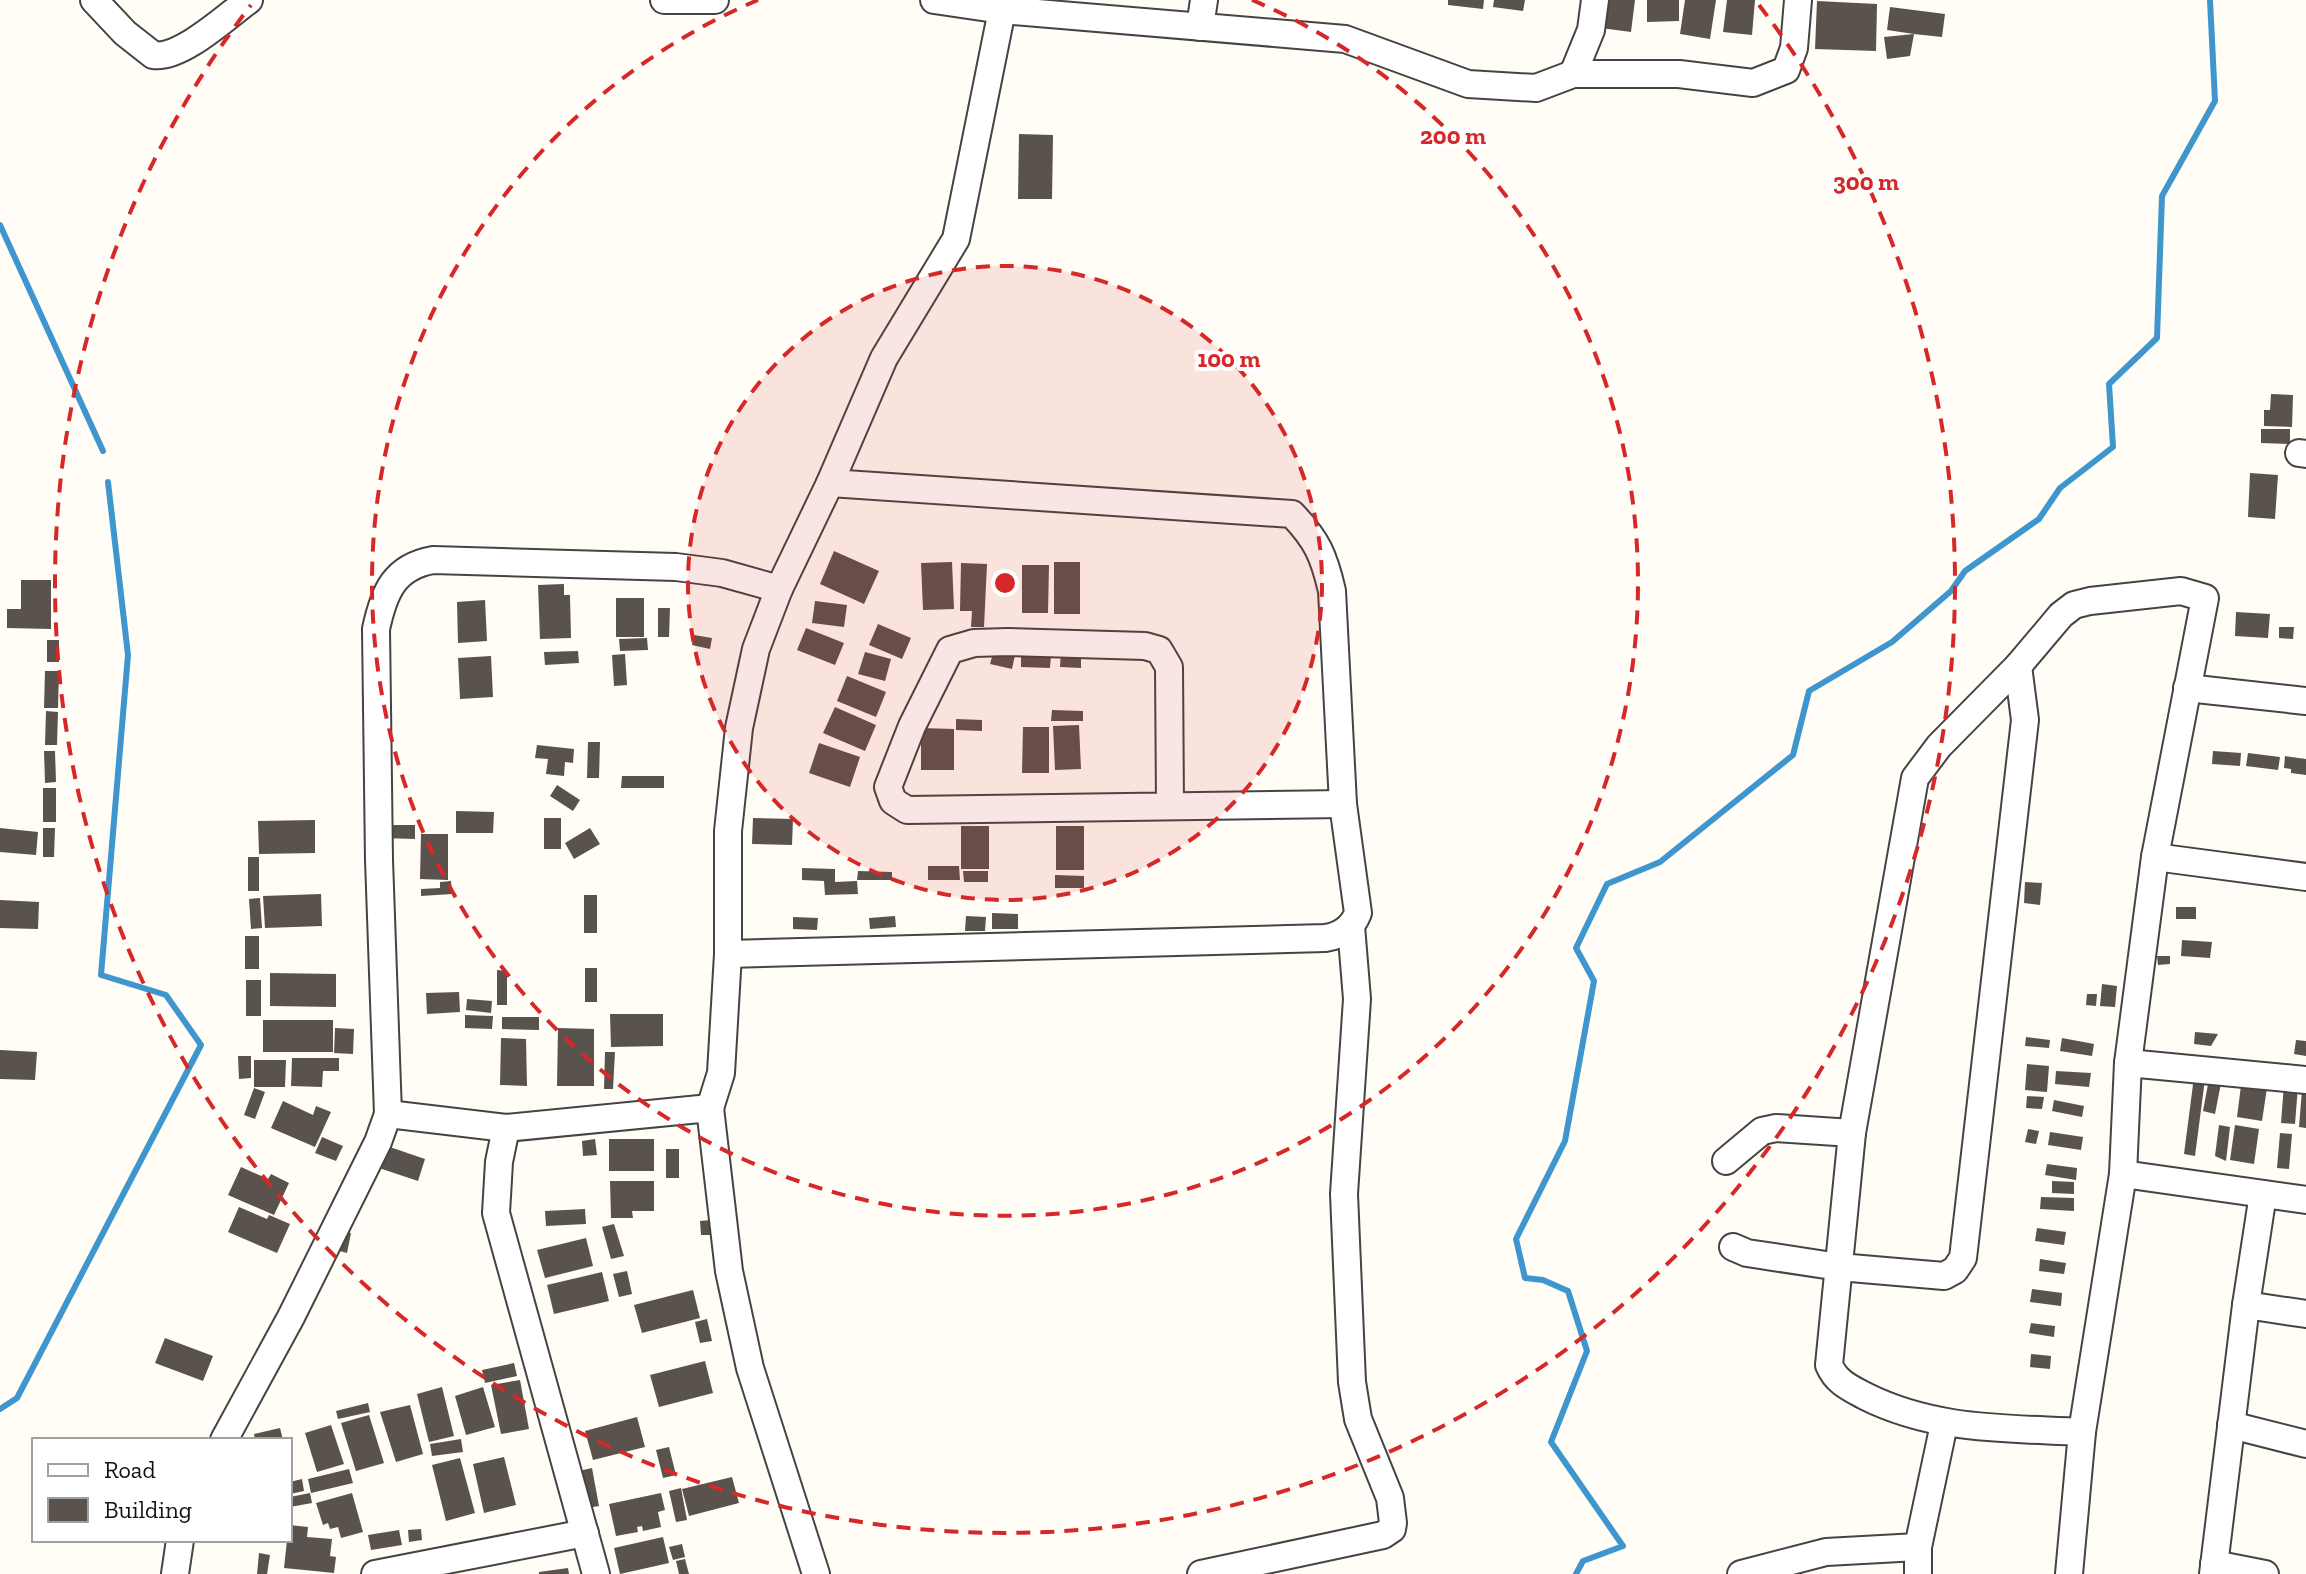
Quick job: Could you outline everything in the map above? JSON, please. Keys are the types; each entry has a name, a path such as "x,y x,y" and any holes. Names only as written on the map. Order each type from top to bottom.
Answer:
{"street":[{"path":"94,0 125,33 153,55 159,56 178,51 249,0"},
{"path":"664,0 715,0"},
{"path":"934,0 1002,10 1312,34 1345,39 1468,84 1536,88 1573,74 1679,74 1753,83 1786,70 1794,48 1798,0"},
{"path":"1200,27 1204,0"},
{"path":"1573,74 1591,30 1595,0"},
{"path":"816,1574 750,1368 729,1271 710,1108 721,1073 728,954 728,831 739,728 756,649 779,589 830,483 884,358 956,239 1002,10"},
{"path":"1591,30 1620,74"},
{"path":"728,954 1325,938 1342,934 1358,913 1343,804 1332,591 1325,559 1310,533 1292,514 830,483"},
{"path":"225,1438 298,1303 378,1142 388,1114 379,860 376,629 380,609 394,580 406,568 433,560 676,567 722,573 779,589"},
{"path":"2069,1574 2082,1432 2123,1174 2128,1063 2155,857 2205,598 2181,591 2074,605 2061,615 2018,666 1939,746 1915,778 1852,1133 1829,1365 1833,1374 1840,1382 1891,1409 1944,1424 2082,1432"},
{"path":"1170,804 1169,667 1159,650 1145,646 998,642 974,643 950,650 912,726 888,787 893,801 907,810 1343,804"},
{"path":"1733,1247 1747,1253 1839,1267 1944,1276 1955,1270 1963,1258 2025,720 2018,666"},
{"path":"2187,688 2306,701"},
{"path":"2155,857 2306,877"},
{"path":"1201,1574 1383,1535 1392,1529 1390,1498 1358,1419 1352,1382 1344,1194 1357,999 1351,926"},
{"path":"2128,1063 2306,1080"},
{"path":"388,1114 506,1128 710,1108"},
{"path":"506,1128 499,1162 496,1213 596,1574"},
{"path":"1726,1161 1762,1131 1776,1128 1852,1133"},
{"path":"2123,1174 2306,1200"},
{"path":"2263,1194 2213,1569 2265,1574"},
{"path":"2246,1305 2306,1314"},
{"path":"1918,1574 1918,1547 1944,1424"},
{"path":"2231,1425 2306,1444"},
{"path":"375,1574 585,1533"},
{"path":"175,1574 180,1542"},
{"path":"1741,1574 1826,1552 1918,1547"}],"building":[{"path":"1448,0 1484,0 1483,9 1448,5"},
{"path":"1494,0 1525,0 1523,11 1493,7"},
{"path":"1604,0 1635,0 1631,32 1601,28"},
{"path":"1647,0 1679,0 1679,21 1647,22"},
{"path":"1685,0 1716,0 1710,39 1680,34"},
{"path":"1727,0 1755,0 1752,35 1723,32"},
{"path":"1817,1 1877,4 1876,51 1815,49"},
{"path":"1890,7 1945,14 1942,37 1887,30"},
{"path":"1914,34 1910,56 1887,59 1884,37"},
{"path":"1019,134 1053,135 1052,199 1018,199"},
{"path":"2271,394 2293,395 2292,427 2264,426 2264,410 2270,410"},
{"path":"2261,429 2290,429 2290,444 2261,443"},
{"path":"2250,473 2278,475 2275,519 2248,517"},
{"path":"834,551 879,571 864,604 820,584"},
{"path":"952,562 954,609 923,610 921,563"},
{"path":"1054,562 1080,562 1080,614 1054,614"},
{"path":"961,563 987,564 984,627 971,627 972,611 960,611"},
{"path":"1022,565 1049,565 1048,613 1022,613"},
{"path":"21,580 51,580 51,629 7,628 7,609 21,609"},
{"path":"564,584 564,595 570,595 571,638 540,639 538,585"},
{"path":"616,598 644,598 644,637 616,637"},
{"path":"485,600 487,641 458,643 457,602"},
{"path":"815,601 847,605 844,627 812,623"},
{"path":"658,608 670,608 669,637 658,637"},
{"path":"2236,612 2270,614 2268,638 2235,636"},
{"path":"878,624 911,638 902,659 869,645"},
{"path":"2279,627 2294,627 2293,639 2279,638"},
{"path":"806,628 844,643 835,665 797,650"},
{"path":"694,635 712,638 710,649 692,645"},
{"path":"647,638 648,650 620,651 619,639"},
{"path":"47,640 59,640 59,662 47,662"},
{"path":"994,650 1015,655 1012,669 990,664"},
{"path":"578,651 579,663 545,665 544,652"},
{"path":"1061,651 1081,652 1081,668 1060,667"},
{"path":"865,652 891,659 885,681 858,674"},
{"path":"625,654 627,685 614,686 612,655"},
{"path":"1021,654 1051,655 1050,668 1021,667"},
{"path":"491,656 493,697 460,699 458,658"},
{"path":"45,671 59,671 58,708 44,708"},
{"path":"847,676 886,692 876,717 837,701"},
{"path":"835,707 876,725 865,751 823,733"},
{"path":"1052,710 1083,711 1083,721 1051,721"},
{"path":"46,711 58,712 57,745 45,745"},
{"path":"956,719 982,720 982,731 956,730"},
{"path":"1079,725 1081,769 1055,770 1053,726"},
{"path":"1023,727 1049,727 1049,773 1022,773"},
{"path":"921,728 954,729 954,770 921,770"},
{"path":"588,742 600,742 599,778 587,778"},
{"path":"819,743 860,757 850,787 809,773"},
{"path":"537,745 574,749 573,763 565,762 564,776 546,774 548,759 535,758"},
{"path":"44,751 55,751 56,782 45,783"},
{"path":"2213,751 2241,753 2240,766 2212,764"},
{"path":"2248,753 2280,757 2278,770 2246,766"},
{"path":"2285,756 2306,759 2306,775 2291,773 2291,769 2284,768"},
{"path":"622,776 664,776 664,788 621,788"},
{"path":"557,785 580,800 573,811 550,796"},
{"path":"43,788 56,788 56,822 43,822"},
{"path":"456,811 494,812 493,833 456,833"},
{"path":"544,818 561,818 561,849 544,849"},
{"path":"753,818 793,819 792,845 752,844"},
{"path":"315,820 315,853 259,854 258,821"},
{"path":"381,825 415,825 415,839 381,838"},
{"path":"961,826 989,826 989,869 961,869"},
{"path":"1056,826 1084,826 1084,870 1056,870"},
{"path":"0,828 38,832 36,855 0,852"},
{"path":"43,828 55,828 54,857 43,857"},
{"path":"590,828 600,844 574,859 565,843"},
{"path":"421,834 448,834 448,880 420,879"},
{"path":"248,857 259,857 259,891 248,891"},
{"path":"928,866 959,866 960,880 928,880"},
{"path":"802,868 835,869 835,882 857,881 858,894 825,895 824,881 802,880"},
{"path":"858,871 892,872 892,880 857,880"},
{"path":"963,871 988,871 988,882 964,882"},
{"path":"1055,875 1084,876 1084,888 1055,888"},
{"path":"451,881 452,894 421,896 421,889 440,888 440,882"},
{"path":"2025,882 2042,883 2040,905 2024,903"},
{"path":"321,894 322,926 265,928 263,896"},
{"path":"584,895 597,895 597,933 584,933"},
{"path":"260,898 262,928 251,929 249,899"},
{"path":"0,900 39,902 38,929 0,928"},
{"path":"2176,907 2196,907 2196,919 2176,919"},
{"path":"992,913 1018,914 1018,929 992,929"},
{"path":"895,916 896,927 870,929 869,918"},
{"path":"966,916 986,917 985,931 965,931"},
{"path":"793,917 818,918 817,930 793,929"},
{"path":"245,936 259,936 259,969 245,969"},
{"path":"2182,940 2212,942 2210,958 2181,956"},
{"path":"2157,956 2170,956 2170,964 2158,965"},
{"path":"585,968 597,968 597,1002 585,1002"},
{"path":"497,970 507,971 507,1005 497,1005"},
{"path":"270,973 336,974 336,1007 270,1006"},
{"path":"246,980 261,980 261,1016 246,1016"},
{"path":"2102,984 2117,986 2115,1007 2100,1006"},
{"path":"459,992 460,1012 427,1014 426,993"},
{"path":"2087,994 2097,994 2096,1006 2086,1005"},
{"path":"467,999 492,1001 491,1013 466,1010"},
{"path":"610,1014 663,1014 663,1046 611,1047"},
{"path":"465,1015 493,1016 492,1029 465,1028"},
{"path":"502,1017 539,1017 539,1030 502,1029"},
{"path":"263,1020 333,1020 333,1052 263,1052"},
{"path":"335,1028 354,1029 353,1054 334,1053"},
{"path":"558,1028 594,1029 594,1086 557,1086"},
{"path":"2195,1032 2218,1034 2211,1046 2194,1044"},
{"path":"2026,1037 2050,1040 2049,1048 2025,1046"},
{"path":"501,1038 526,1039 527,1086 500,1085"},
{"path":"2062,1038 2094,1044 2092,1056 2060,1051"},
{"path":"2296,1040 2306,1041 2306,1056 2294,1054"},
{"path":"0,1050 37,1052 35,1080 0,1079"},
{"path":"605,1052 615,1052 613,1089 604,1089"},
{"path":"238,1056 251,1056 251,1078 239,1079"},
{"path":"292,1058 339,1058 339,1071 323,1071 322,1087 291,1086"},
{"path":"254,1060 286,1060 285,1087 254,1087"},
{"path":"2027,1064 2049,1066 2047,1092 2025,1090"},
{"path":"2056,1071 2091,1073 2089,1087 2055,1084"},
{"path":"2194,1077 2205,1079 2195,1156 2184,1154"},
{"path":"2222,1078 2215,1114 2203,1111 2209,1079"},
{"path":"2242,1078 2268,1081 2262,1121 2237,1117"},
{"path":"2284,1084 2298,1086 2295,1124 2281,1123"},
{"path":"254,1088 265,1092 255,1119 244,1115"},
{"path":"2302,1090 2306,1090 2306,1128 2299,1127"},
{"path":"2027,1096 2044,1097 2042,1109 2026,1108"},
{"path":"2054,1100 2084,1106 2082,1117 2052,1111"},
{"path":"283,1101 313,1115 316,1106 331,1112 315,1147 271,1128"},
{"path":"2219,1125 2230,1127 2226,1161 2215,1156"},
{"path":"2235,1125 2259,1129 2254,1164 2230,1160"},
{"path":"2028,1129 2039,1131 2036,1144 2025,1142"},
{"path":"2050,1132 2083,1137 2081,1150 2048,1145"},
{"path":"2280,1133 2292,1134 2289,1169 2277,1168"},
{"path":"322,1137 343,1146 336,1161 315,1153"},
{"path":"595,1139 597,1155 583,1156 582,1141"},
{"path":"609,1139 654,1139 654,1171 609,1171"},
{"path":"381,1144 425,1159 418,1181 373,1166"},
{"path":"666,1149 679,1149 679,1178 666,1178"},
{"path":"2047,1164 2077,1168 2076,1180 2045,1175"},
{"path":"241,1167 268,1179 271,1174 289,1183 274,1215 228,1195"},
{"path":"610,1181 654,1181 654,1211 632,1211 633,1218 611,1218"},
{"path":"2052,1181 2074,1182 2074,1194 2052,1193"},
{"path":"2041,1197 2074,1198 2074,1211 2040,1209"},
{"path":"239,1207 267,1219 269,1215 290,1224 277,1253 228,1232"},
{"path":"585,1209 586,1224 546,1226 545,1211"},
{"path":"711,1220 712,1235 701,1235 700,1221"},
{"path":"614,1224 624,1256 611,1259 602,1227"},
{"path":"2037,1228 2066,1232 2064,1245 2035,1241"},
{"path":"341,1231 351,1233 347,1253 336,1250"},
{"path":"586,1238 593,1266 545,1278 537,1250"},
{"path":"2040,1259 2066,1263 2064,1274 2039,1271"},
{"path":"627,1271 632,1294 619,1297 613,1274"},
{"path":"602,1272 609,1301 554,1314 547,1285"},
{"path":"2032,1289 2062,1293 2061,1306 2030,1302"},
{"path":"693,1290 700,1318 642,1333 634,1305"},
{"path":"707,1319 712,1341 700,1343 695,1322"},
{"path":"2031,1323 2055,1326 2054,1337 2029,1333"},
{"path":"165,1338 213,1356 203,1381 155,1363"},
{"path":"2031,1354 2051,1356 2050,1369 2030,1367"},
{"path":"705,1361 713,1393 659,1407 650,1375"},
{"path":"514,1363 517,1376 485,1383 482,1370"},
{"path":"520,1380 529,1429 501,1434 491,1385"},
{"path":"442,1387 454,1436 429,1442 417,1394"},
{"path":"483,1387 495,1427 466,1435 455,1396"},
{"path":"368,1403 370,1412 338,1419 336,1411"},
{"path":"410,1405 423,1454 396,1462 380,1412"},
{"path":"369,1415 384,1463 356,1471 341,1423"},
{"path":"637,1417 645,1447 593,1460 585,1431"},
{"path":"331,1425 344,1464 317,1472 305,1433"},
{"path":"280,1428 282,1438 255,1438 254,1434"},
{"path":"461,1439 463,1452 432,1456 430,1444"},
{"path":"669,1447 676,1475 663,1478 656,1450"},
{"path":"504,1457 516,1505 484,1513 473,1464"},
{"path":"460,1458 475,1513 446,1521 432,1465"},
{"path":"592,1468 599,1506 587,1508 579,1471"},
{"path":"349,1469 353,1483 311,1493 308,1479"},
{"path":"732,1477 739,1503 689,1516 682,1489"},
{"path":"302,1479 304,1491 292,1494 292,1482"},
{"path":"681,1488 687,1520 676,1522 669,1491"},
{"path":"310,1493 312,1503 292,1507 292,1497"},
{"path":"352,1493 363,1532 341,1538 338,1527 330,1529 328,1523 323,1525 316,1503"},
{"path":"661,1493 665,1510 658,1512 661,1527 643,1531 642,1526 637,1527 638,1532 616,1536 609,1504"},
{"path":"292,1525 308,1527 307,1537 332,1539 330,1556 336,1557 334,1573 284,1568 287,1542 292,1542"},
{"path":"421,1529 422,1540 409,1542 408,1530"},
{"path":"399,1530 402,1545 371,1550 368,1535"},
{"path":"663,1537 669,1563 620,1574 614,1548"},
{"path":"682,1544 685,1557 673,1560 669,1547"},
{"path":"259,1553 270,1555 267,1574 257,1574"},
{"path":"685,1559 689,1574 679,1574 676,1561"},
{"path":"568,1568 569,1574 539,1574 539,1572"}],"waterway":[{"path":"1576,1574 1583,1561 1623,1546 1551,1442 1587,1351 1568,1291 1543,1280 1525,1278 1516,1239 1565,1141 1594,981 1576,948 1607,884 1660,862 1793,755 1809,691 1892,642 1951,591 1965,571 2039,519 2060,488 2113,447 2109,384 2157,338 2162,196 2215,101 2210,0"},
{"path":"0,225 103,451"},
{"path":"0,1409 17,1398 201,1045 166,995 101,975 128,655 108,482"}]}
